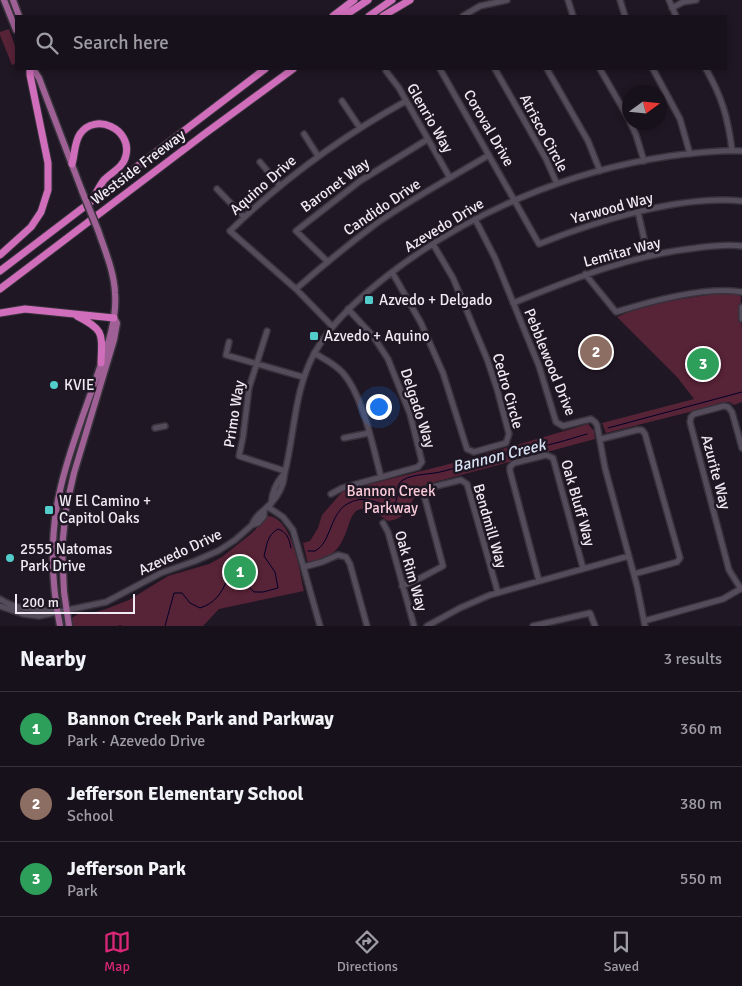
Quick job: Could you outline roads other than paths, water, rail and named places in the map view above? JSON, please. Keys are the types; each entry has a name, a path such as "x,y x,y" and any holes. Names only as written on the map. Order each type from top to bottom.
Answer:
{"highway":[{"path":"334,15 354,0"},
{"path":"346,15 368,0"},
{"path":"370,15 392,0"},
{"path":"385,15 410,0"},
{"path":"0,256 31,227 42,209 48,190 48,163 30,75 32,70"},
{"name":"Westside Freeway","path":"0,271 264,70"},
{"name":"Westside Freeway","path":"0,289 292,70"},
{"path":"72,164 78,138 83,131 91,126 109,125 123,137 127,150 124,162 102,182 92,200"},
{"path":"0,313 25,309 114,318"},
{"path":"75,314 92,324 100,334 102,363"}],"main road":[{"path":"4,0 15,28"},
{"path":"13,0 19,15"},
{"path":"33,70 39,78"},
{"path":"37,70 108,256 114,284 114,318 102,363 61,487 54,536 60,626"},
{"path":"69,626 66,610 62,548 66,508 74,473 114,340 117,323 114,318"}],"street":[{"path":"465,15 480,6 507,0"},
{"path":"568,0 573,15"},
{"path":"620,0 626,15"},
{"path":"668,0 676,15"},
{"path":"672,8 682,2 696,0"},
{"name":"Coroval Drive","path":"441,70 515,200"},
{"name":"Atrisco Circle","path":"495,70 546,159 557,184"},
{"path":"548,70 588,141 600,171"},
{"path":"601,70 622,108"},
{"path":"654,70 680,119 690,154"},
{"path":"707,70 726,112 732,150"},
{"name":"Glenrio Way","path":"386,71 406,101 450,178"},
{"path":"342,101 360,128"},
{"name":"Aquino Drive","path":"332,326 296,290 230,231 280,186 318,156 406,101"},
{"path":"633,130 644,160"},
{"path":"304,134 318,156"},
{"name":"Baronet Way","path":"328,262 296,230 360,181 428,139"},
{"name":"Azevedo Drive","path":"58,612 106,602 161,573 209,555 234,540 252,525 258,523 283,483 291,444 295,409 303,377 314,353 332,326 348,310 392,272 433,244 476,219 515,200 557,184 600,171 644,160 732,150 742,151"},
{"name":"Candido Drive","path":"296,290 384,218 490,155"},
{"path":"260,162 280,186"},
{"path":"217,189 244,217"},
{"name":"Yarwood Way","path":"515,200 539,244 586,227 638,212 704,202 742,201"},
{"path":"638,212 648,256"},
{"name":"Pebblewood Drive","path":"476,219 495,258 539,366 556,422 563,426 591,419 598,425 605,468 634,574 644,623"},
{"name":"Cedro Circle","path":"392,272 421,323 436,357 467,449 474,452 506,442 509,439 509,434 493,375 453,278 433,244"},
{"name":"Lemitar Way","path":"513,303 585,274 648,256 710,246 742,246"},
{"path":"585,274 616,312 674,297 722,291 742,292"},
{"path":"742,307 742,319"},
{"name":"Delgado Way","path":"331,494 342,488 418,467 422,459 410,414 388,359 373,336 348,310"},
{"name":"Primo Way","path":"267,331 246,401 243,437 239,456 284,473"},
{"path":"229,342 226,355 303,377"},
{"path":"314,353 334,365 347,378 369,433 381,477"},
{"name":"Azurite Way","path":"742,448 732,412 728,407 724,406 694,414 691,417 690,422 729,570 742,588"},
{"path":"155,428 165,426"},
{"path":"601,439 637,430 642,430 645,434 680,558 677,562 634,574"},
{"path":"344,438 369,433"},
{"name":"Oak Bluff Way","path":"539,581 510,471 510,466 514,463 546,454 553,458 583,568"},
{"name":"Bendmill Way","path":"402,586 414,582 443,566 424,492 428,488 461,480 467,484 498,592"},
{"path":"268,507 287,521 293,530 320,626"},
{"name":"Oak Rim Way","path":"383,523 388,532 414,626"},
{"path":"304,567 335,556 346,557 350,564 367,626"},
{"path":"427,626 460,608 498,592 629,556"},
{"path":"644,623 723,598 742,588"},
{"path":"0,599 27,610 58,612"},
{"path":"0,606 27,615 47,615 58,612"},
{"path":"533,626 590,613 595,626"}],"waterway":[{"name":"Bannon Creek","path":"608,428 742,392"},
{"name":"Bannon Creek","path":"308,551 315,551 321,547 342,508 356,500 368,500 392,505 396,500 398,486 403,480 587,434"},
{"name":"Bannon Creek","path":"165,626 174,593 182,593 190,603 200,608 217,597 227,580 239,576 254,592 278,588 275,572 264,556 268,541 274,531 278,529 284,532 291,548"}],"place":[{"name":"Azvedo + Delgado","path":"369,300"},
{"name":"Azvedo + Aquino","path":"314,336"},
{"name":"Jefferson Elementary School","path":"596,352"},
{"name":"Jefferson Park","path":"703,364"},
{"name":"KVIE","path":"54,385"},
{"name":"W El Camino + Capitol Oaks","path":"49,510"},
{"name":"2555 Natomas Park Drive","path":"10,558"},
{"name":"Bannon Creek Park and Parkway","path":"240,572"}],"park label":[{"name":"Bannon Creek Parkway","path":"391,500"}]}
